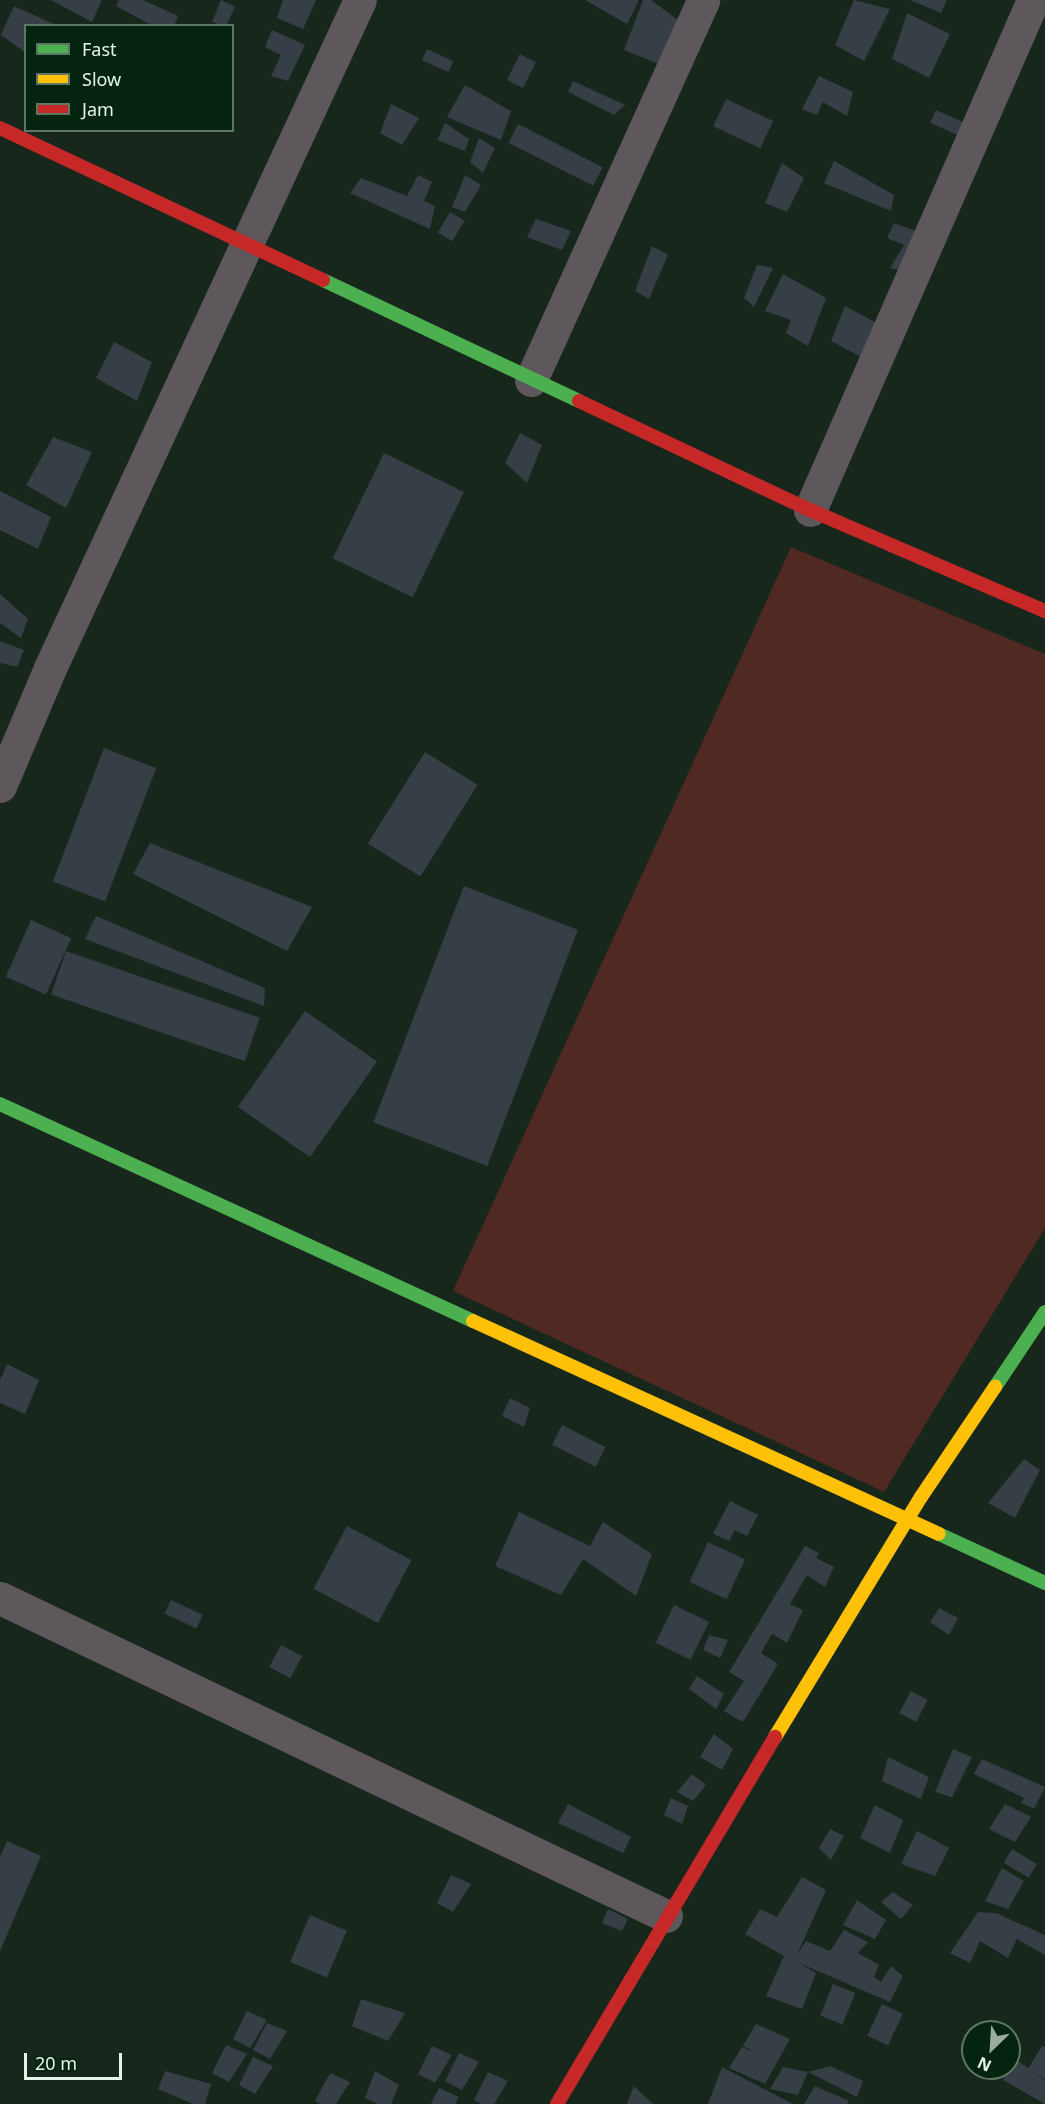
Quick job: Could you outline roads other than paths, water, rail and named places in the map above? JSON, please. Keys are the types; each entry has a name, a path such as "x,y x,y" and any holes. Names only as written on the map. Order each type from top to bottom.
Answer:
{"street":[{"path":"0,786 50,668 360,0"},
{"path":"531,380 703,0"},
{"path":"810,510 1035,10"},
{"path":"0,128 246,247 810,510 1045,611"},
{"path":"0,1104 907,1522 1045,1583"},
{"path":"557,2104 666,1916 907,1522 1045,1311"},
{"path":"0,1598 666,1916"}]}
